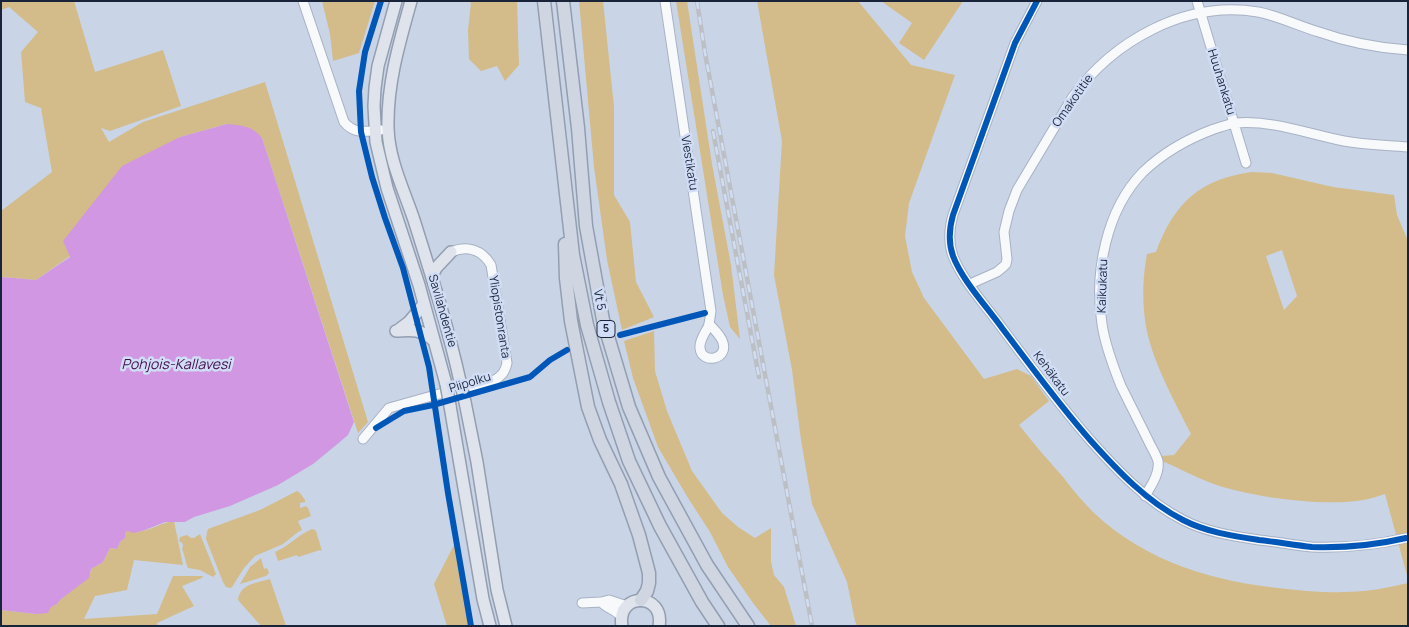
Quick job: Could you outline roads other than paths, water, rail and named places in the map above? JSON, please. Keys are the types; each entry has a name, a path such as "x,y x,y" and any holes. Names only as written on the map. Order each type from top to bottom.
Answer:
{"highway":[{"name":"Vt 5","path":"544,1 566,196 574,255 587,325 609,402 629,461 660,526 702,602 718,626"},
{"name":"Vt 5","path":"563,1 578,128 586,226 603,320 630,406 659,477 708,565 748,626"},
{"path":"566,196 566,278 576,352 588,407 600,440 624,492 639,535 649,573 647,591 641,600"}],"main road":[{"name":"Savilahdentie","path":"396,1 378,66 375,88 375,130 379,159 419,285 446,384 483,599 490,626"},
{"name":"Savilahdentie","path":"411,1 396,55 389,97 388,130 392,158 432,276 451,340 477,462 497,590 506,626"},
{"path":"424,252 433,256 441,256 452,252"},
{"path":"432,276 436,268 452,252"},
{"path":"424,304 409,322 396,331 413,330 426,334 433,340"},
{"path":"623,620 631,602 641,600 652,604 656,608 660,620 659,626"}],"street":[{"path":"302,1 344,122 349,128 362,132 388,130"},
{"name":"Viestikatu","path":"665,1 711,311 709,324"},
{"name":"Kehäkatu","path":"1037,1 1015,43 953,215 949,235 952,253 958,267 1071,418 1117,469 1145,496 1164,509 1183,520 1221,534 1317,547 1353,546 1406,538"},
{"name":"Huuhankatu","path":"1197,1 1246,163"},
{"name":"Omakotitie","path":"970,284 997,272 1006,264 1004,232 1009,210 1017,190 1067,105 1081,85 1103,62 1141,34 1168,21 1200,12 1227,9 1256,11 1341,39 1378,47 1408,50"},
{"name":"Kaikukatu","path":"1145,496 1157,471 1158,460 1120,383 1106,341 1100,305 1101,273 1105,246 1113,220 1124,197 1136,181 1149,166 1166,152 1200,134 1234,124 1259,123 1282,126 1364,144 1408,147"},
{"name":"Yliopistonranta","path":"363,439 388,408 493,381 505,371 508,363 491,265 486,256 477,251 465,248 452,252"},
{"path":"582,603 609,600 623,620"}],"water":[{"name":"Pohjois-Kallavesi","path":"227,124 251,129 262,138 354,422 348,435 313,464 278,485 230,506 194,517 185,522 165,522 134,533 127,531 125,538 120,542 117,549 110,548 103,562 91,569 89,578 51,607 48,613 36,614 1,610 1,277 36,280 70,257 63,241 122,166 180,137"}],"railway":[{"path":"697,1 705,53 812,626"},
{"path":"713,131 759,377"}]}
